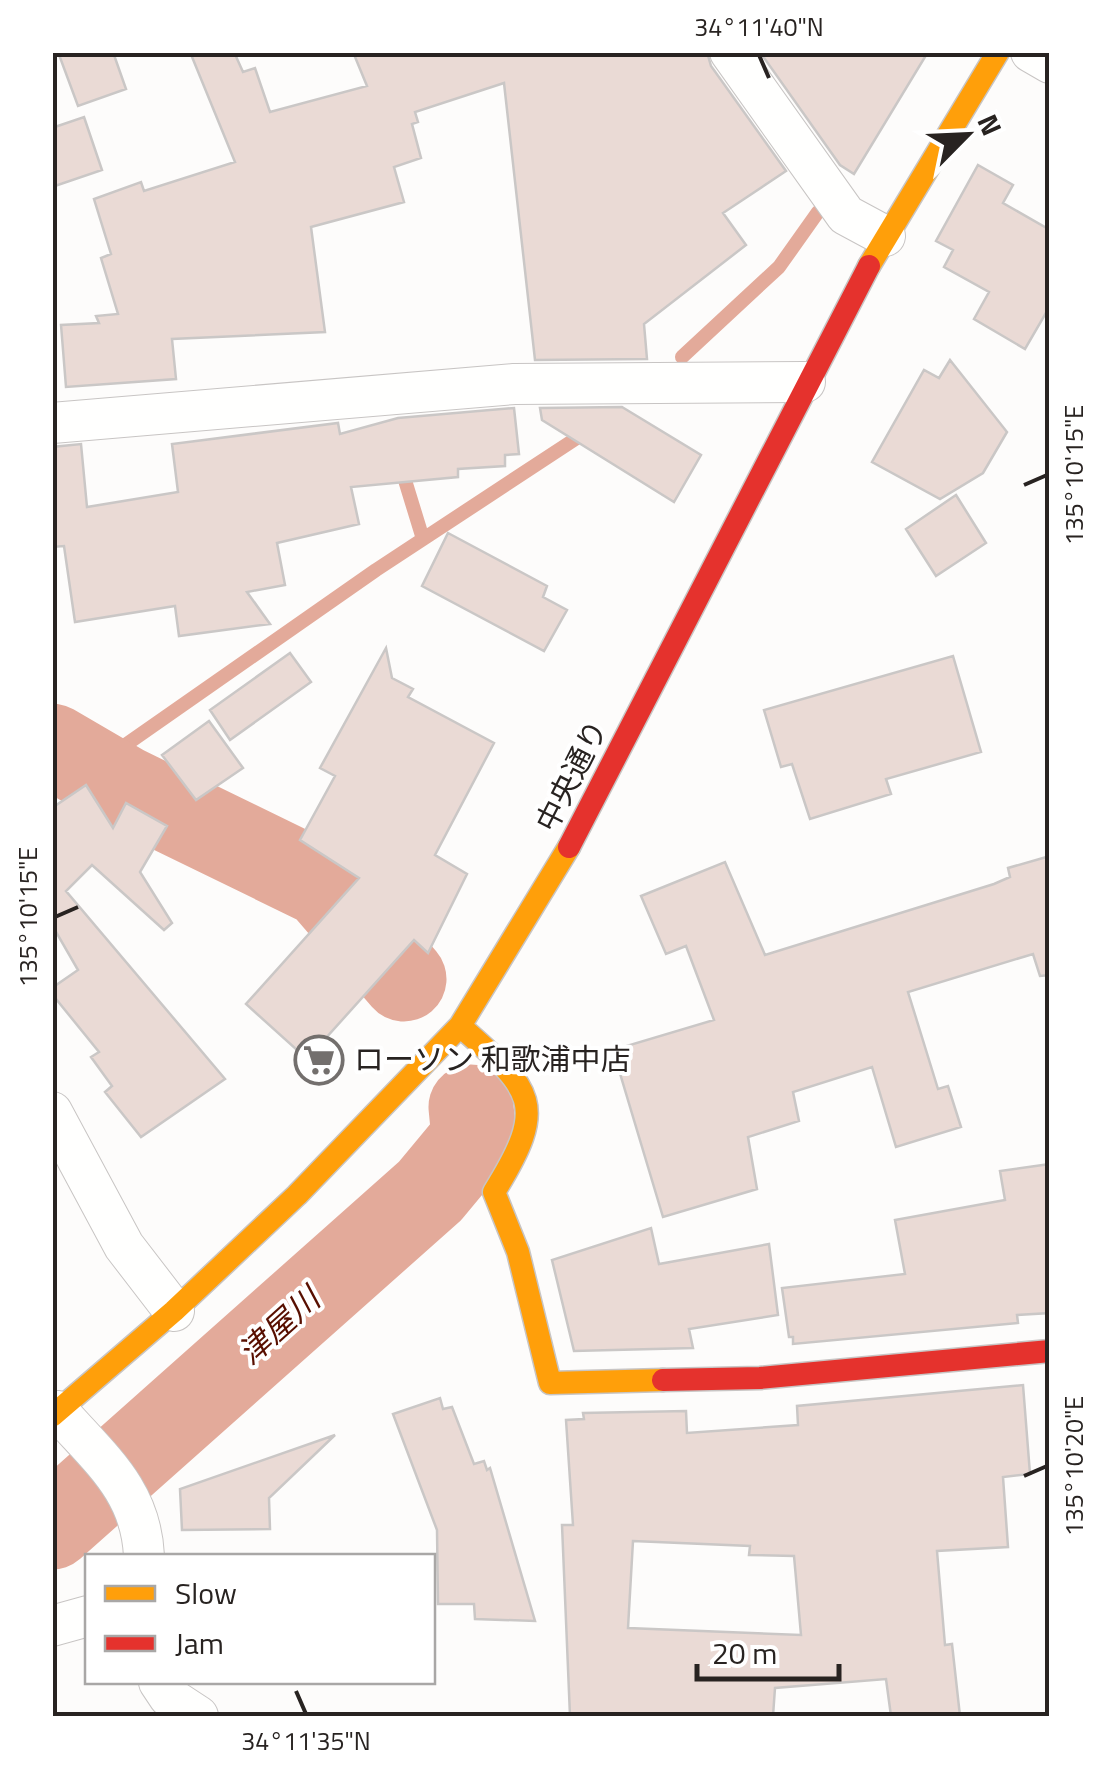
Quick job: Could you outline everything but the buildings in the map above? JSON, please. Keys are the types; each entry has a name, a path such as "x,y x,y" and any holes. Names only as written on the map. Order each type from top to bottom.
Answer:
{"main road":[{"name":"中央通り","path":"55,1413 174,1311 297,1194 460,1026 550,885 805,382 884,236 998,52"},
{"path":"460,1026 499,1060 527,1100 532,1120 526,1144 494,1192 518,1252 550,1384 760,1378 1050,1351"}],"street":[{"path":"730,52 846,215 884,236"},
{"path":"1032,52 1050,63"},
{"path":"52,423 514,384 805,382"},
{"path":"52,1112 124,1246 174,1311"},
{"path":"55,1413 130,1494 143,1524 144,1554"},
{"path":"52,1626 85,1617"},
{"path":"160,1684 168,1698 198,1716"}],"waterway":[{"path":"682,357 779,267 818,212"},
{"path":"124,788 124,746 376,570 589,430"},
{"path":"400,464 423,539"},
{"name":"津屋川","path":"52,746 124,788 323,885 404,979"},
{"name":"津屋川","path":"52,1527 430,1191 474,1138 471,1107"}],"traffic: slow":[{"path":"869,266 998,52"},
{"path":"52,1416 174,1311 297,1195 460,1026 569,847"},
{"path":"460,1026 504,1067 525,1100 527,1118 522,1138 494,1192 518,1252 550,1383 663,1380"}],"traffic: jam":[{"path":"569,847 869,266"},
{"path":"663,1380 760,1378 1050,1351"}],"place":[{"name":"ローソン 和歌浦中店","path":"319,1060"}]}
